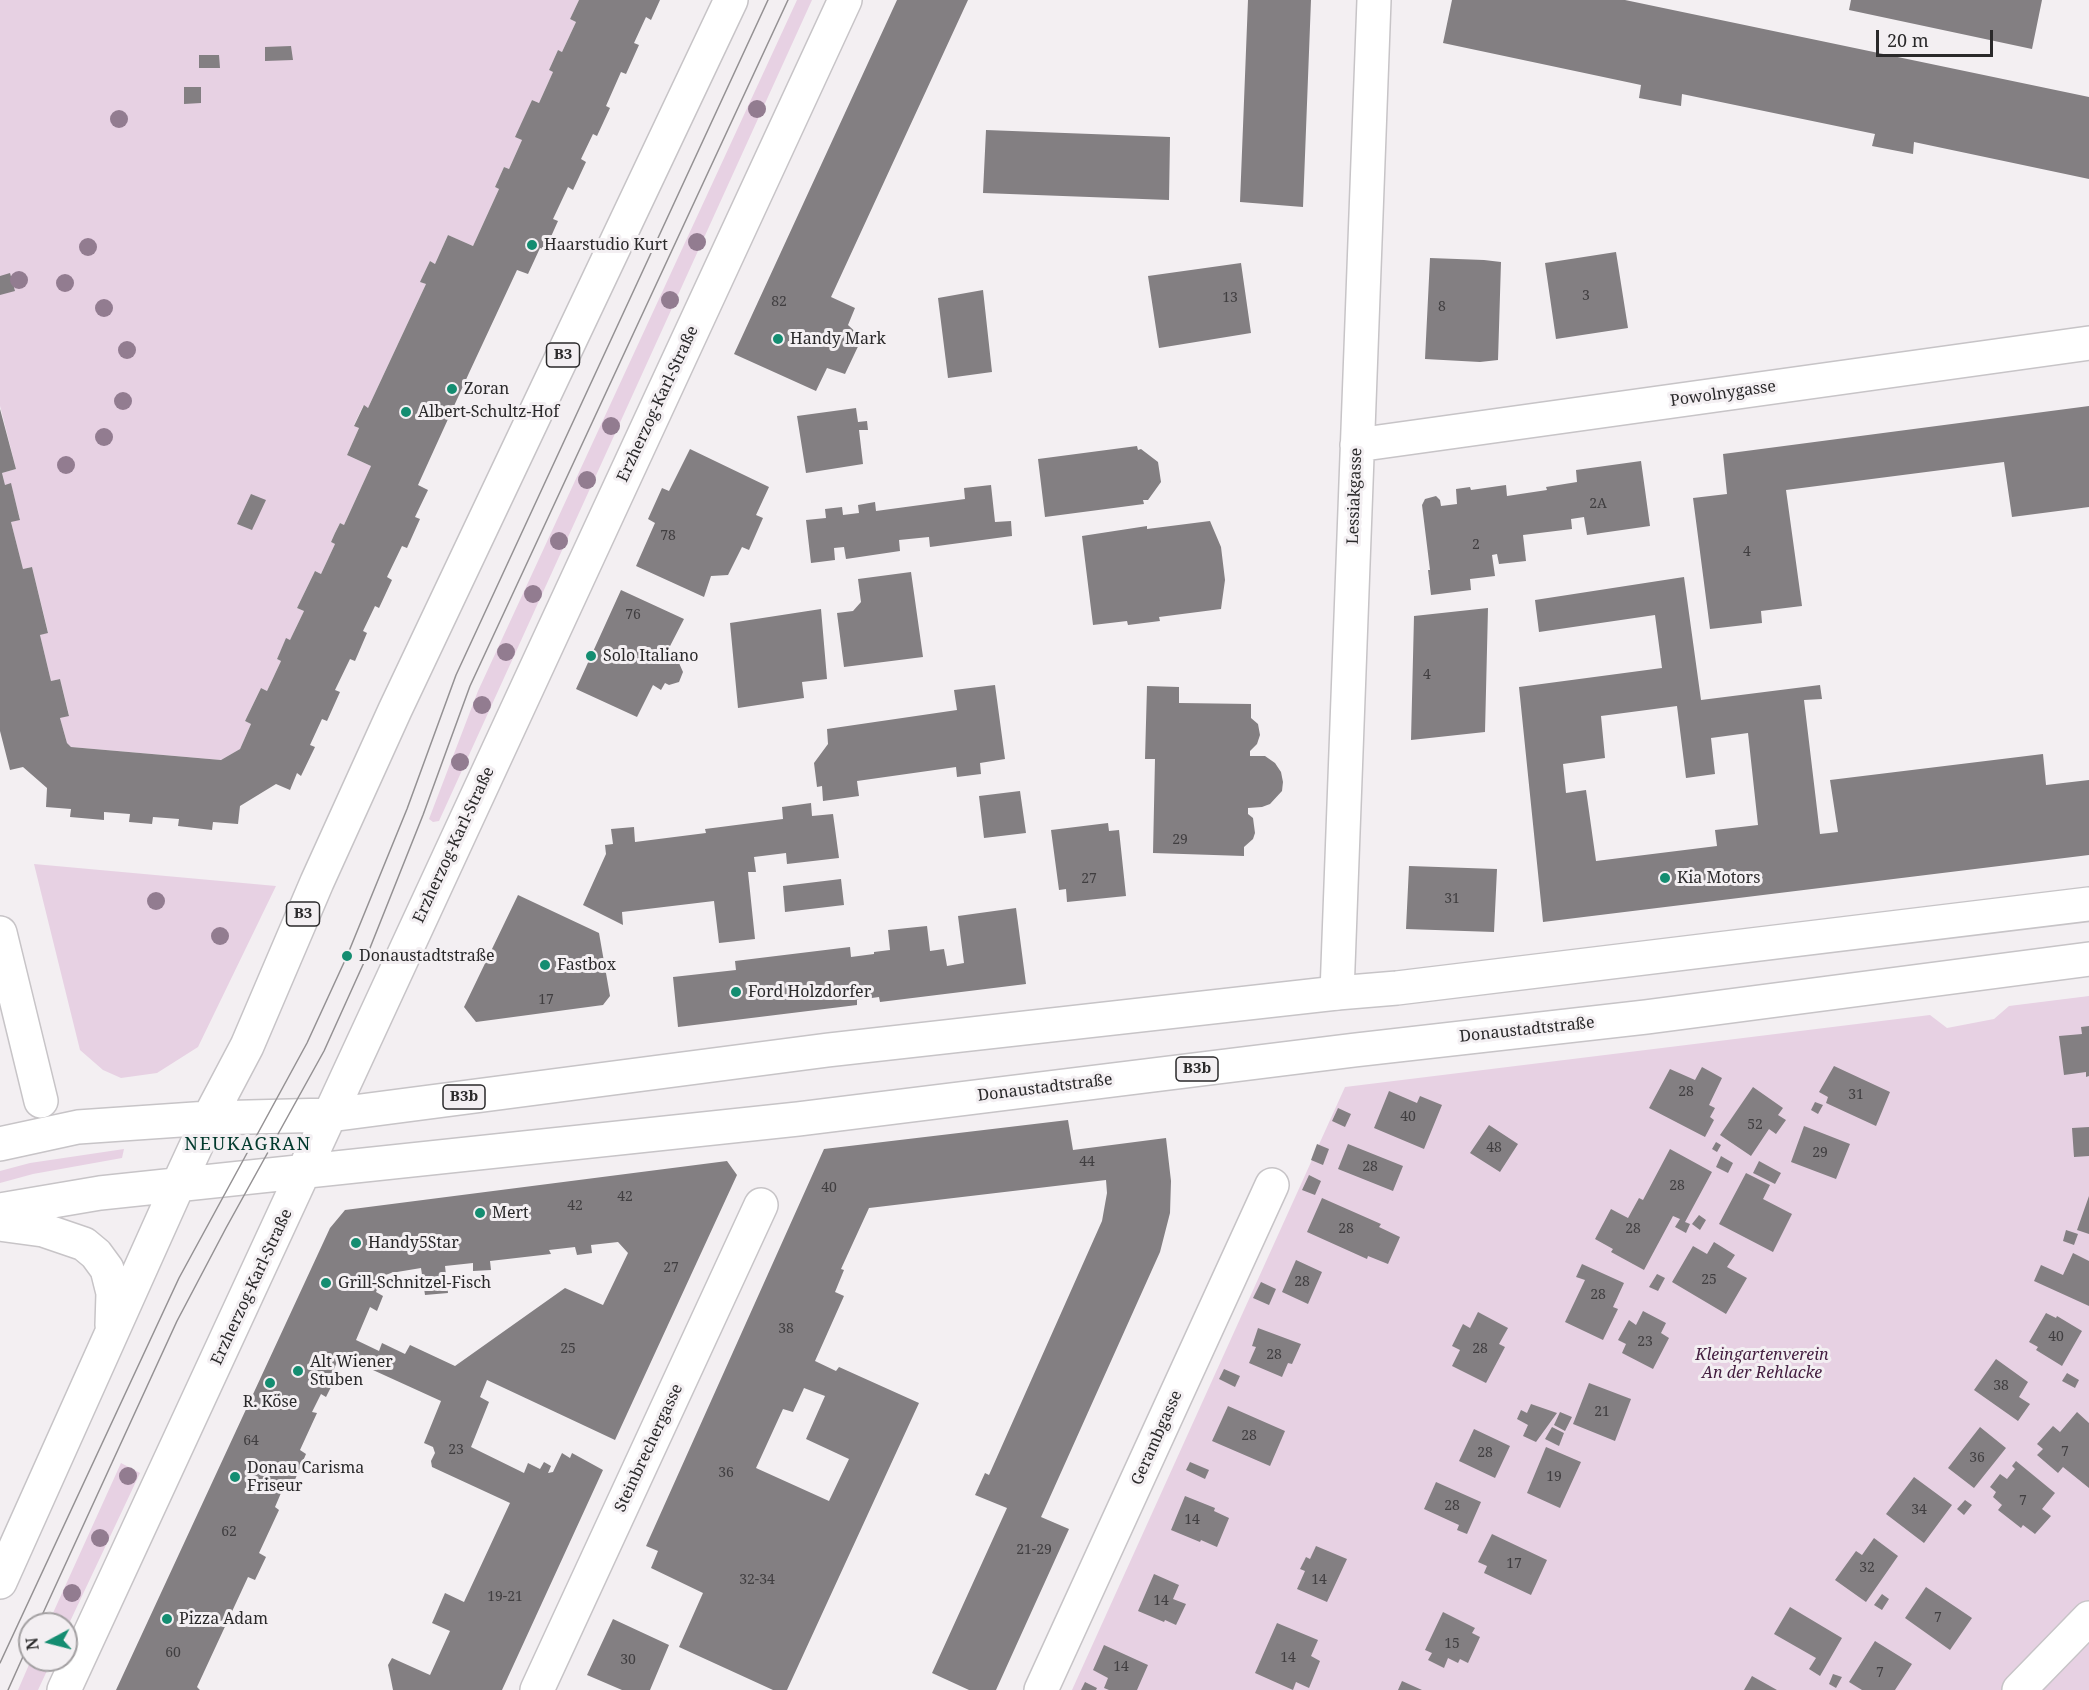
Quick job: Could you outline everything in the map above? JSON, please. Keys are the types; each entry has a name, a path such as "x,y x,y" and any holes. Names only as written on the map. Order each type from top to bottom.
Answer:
{"main road":[{"name":"B3","path":"178,1185 209,1118 247,1046 317,882 395,710 731,0"},
{"name":"Erzherzog-Karl-Straße","path":"64,1690 845,0"},
{"name":"Lessiakgasse","path":"1337,993 1374,0"},
{"name":"Powolnygasse","path":"1358,445 2089,343"},
{"name":"B3b","path":"209,1118 330,1114 828,1050 1408,987 2089,904"},
{"path":"0,933 41,1101"},
{"name":"Donaustadtstraße","path":"0,1210 81,1196 810,1118 1310,1055 1646,1017 2089,959"},
{"path":"0,1144 78,1127 209,1118"},
{"path":"0,1582 178,1185"},
{"name":"Gerambgasse","path":"1041,1690 1272,1185"},
{"name":"Steinbrechergasse","path":"537,1690 761,1205"},
{"path":"0,1224 44,1230 84,1245 96,1254 107,1269 112,1293 112,1333"},
{"path":"2019,1690 2089,1618"}],"green space":[{"path":"0,0 579,0 570,19 576,22 562,52 558,50 549,70 553,72 539,103 532,100 516,137 522,140 509,169 504,167 495,187 499,189 473,246 448,235 435,264 430,261 421,282 426,284 368,408 363,406 354,425 359,428 347,455 371,466 344,525 340,523 335,533 331,542 335,544 321,574 315,571 297,608 304,611 290,640 286,639 277,659 281,661 267,691 261,688 245,721 251,724 240,749 221,760 71,747 67,743 60,718 69,715 60,679 51,681 40,635 48,632 32,567 23,569 11,522 20,519 11,484 5,485 2,473 16,469 0,406"},
{"path":"797,0 812,0 439,821 433,822 429,819 478,691"},
{"path":"34,864 276,886 198,1047 157,1073 121,1078 103,1070 80,1050"},
{"name":"Kleingartenverein An der Rehlacke","path":"2089,996 2089,1690 1072,1690 1345,1087 1930,1015 1947,1028 1994,1019 2009,1006"},
{"path":"124,1149 122,1158 33,1174 0,1183 0,1171 30,1163"},
{"path":"121,1463 140,1473 74,1612 53,1612"},
{"path":"26,1672 46,1672 38,1690 18,1690"}],"building":[{"name":"Albert-Schultz-Hof","path":"579,0 660,0 651,20 646,17 634,43 639,45 626,74 621,72 606,106 610,108 597,136 593,134 581,159 586,162 573,190 568,187 553,219 558,221 545,250 540,248 528,274 517,270 469,373 418,485 428,490 415,517 420,519 407,548 402,546 387,577 392,580 379,608 375,606 363,631 367,633 355,661 350,659 335,690 340,692 327,721 322,719 310,745 315,747 301,776 297,773 290,790 276,784 240,806 238,824 213,822 212,830 178,826 179,819 153,817 152,824 129,822 130,814 104,812 104,820 70,817 71,809 46,807 47,788 23,767 10,770 0,731 0,409 16,469 2,473 5,485 11,483 20,520 11,522 23,569 32,567 48,633 40,635 51,681 60,679 69,716 60,718 67,743 71,747 221,760 240,749 251,724 245,721 261,688 267,691 281,661 277,659 286,638 290,640 304,611 297,608 315,571 321,574 335,544 331,542 335,533 340,523 344,525 371,466 347,455 359,428 354,426 364,405 368,408 426,284 420,282 430,261 435,264 448,235 473,246 499,189 495,187 504,167 509,169 522,140 515,137 532,100 539,103 553,72 549,70 558,50 562,52 576,22 570,19"},
{"path":"897,0 968,0 831,297 855,308 848,325 862,338 845,374 827,368 816,391 734,354"},
{"path":"1248,0 1311,0 1303,207 1240,202"},
{"path":"1452,0 1625,0 2089,97 2089,179 1914,142 1913,154 1872,146 1875,134 1682,94 1681,106 1639,98 1641,85 1443,43"},
{"path":"1851,0 2042,0 2032,49 1849,10"},
{"path":"291,46 293,60 265,61 265,47"},
{"path":"199,55 219,55 220,68 199,68"},
{"path":"184,87 201,87 201,103 184,104"},
{"path":"986,130 1170,137 1169,200 983,193"},
{"path":"1616,252 1628,328 1556,339 1545,263"},
{"path":"1430,258 1501,262 1498,360 1480,362 1425,359"},
{"path":"1241,263 1251,333 1159,348 1148,276"},
{"path":"10,273 15,291 0,295 0,276"},
{"path":"983,290 992,372 948,378 938,298"},
{"path":"2089,406 2089,507 2012,517 2004,462 1786,490 1802,606 1761,611 1762,623 1710,629 1693,498 1727,494 1723,454"},
{"path":"856,408 858,422 867,421 868,430 859,430 863,464 806,473 797,416"},
{"path":"1137,446 1138,450 1141,449 1158,462 1161,482 1148,500 1143,500 1144,504 1045,517 1038,459"},
{"path":"690,449 769,487 756,515 763,518 749,550 742,547 728,575 711,576 704,597 636,566 655,523 648,519 662,488 669,491"},
{"path":"1641,461 1650,526 1587,535 1584,517 1571,519 1572,529 1523,535 1526,561 1499,564 1497,554 1492,555 1495,576 1470,579 1471,590 1431,595 1422,505 1425,499 1436,496 1441,506 1457,504 1456,489 1470,487 1471,490 1506,485 1507,496 1547,490 1546,487 1577,482 1576,470"},
{"path":"991,485 995,522 1011,521 1012,536 930,547 929,537 899,540 900,551 846,559 844,547 834,548 835,560 811,563 806,520 826,518 825,509 842,507 843,515 859,513 858,505 875,502 876,511 965,499 964,488"},
{"path":"251,494 266,500 252,530 237,524"},
{"path":"1210,521 1221,547 1225,580 1221,609 1159,617 1160,621 1128,625 1127,621 1093,625 1082,536 1147,526 1147,529"},
{"path":"911,572 923,657 844,667 837,613 853,611 861,602 858,579"},
{"path":"1684,577 1701,700 1820,685 1822,699 1804,700 1820,834 1838,832 1830,780 2043,754 2046,785 2089,780 2089,855 1543,922 1519,687 1662,668 1655,615 1539,632 1535,600","holes":["1677,706 1686,778 1715,774 1711,738 1748,733 1758,825 1715,830 1717,846 1596,861 1586,790 1566,793 1563,764 1605,758 1601,716"]},
{"path":"621,590 684,619 668,650 679,655 676,661 683,672 679,682 669,685 665,683 661,690 653,685 637,717 576,689"},
{"path":"1488,608 1485,732 1411,740 1414,616"},
{"path":"821,609 827,679 802,682 804,698 738,708 730,623"},
{"path":"995,685 1005,759 980,763 981,774 957,777 956,767 857,781 859,796 823,801 822,786 817,787 814,763 828,744 827,729 957,710 954,690"},
{"path":"1147,686 1179,687 1179,703 1251,704 1251,718 1258,724 1260,735 1257,744 1250,751 1250,756 1265,756 1275,763 1281,772 1283,782 1282,791 1270,804 1248,808 1248,814 1253,818 1255,833 1253,839 1244,847 1244,856 1153,853 1155,759 1145,759"},
{"path":"1020,791 1026,833 984,838 979,796"},
{"path":"811,803 812,816 833,814 839,858 787,864 786,853 754,857 756,872 748,872 755,939 719,943 714,901 622,912 623,925 583,905 606,854 605,845 613,844 611,829 634,827 635,842 706,833 705,829 783,819 782,807"},
{"path":"1108,823 1109,831 1119,830 1126,896 1067,902 1066,889 1059,890 1051,830"},
{"path":"1409,866 1497,869 1494,932 1406,929"},
{"path":"841,879 844,905 785,912 783,886"},
{"name":"Fastbox","path":"518,895 599,933 610,996 603,1005 476,1022 464,1007"},
{"path":"1016,908 1026,984 880,1002 879,997 857,1000 857,1005 678,1027 673,977 736,970 735,961 850,947 851,957 874,954 874,952 890,950 888,930 927,926 930,951 944,949 947,966 964,963 958,916"},
{"path":"2089,1026 2089,1076 2086,1077 2086,1072 2064,1075 2059,1036 2082,1034 2081,1027"},
{"path":"1834,1066 1890,1092 1876,1126 1826,1103 1828,1097 1819,1092"},
{"path":"1702,1067 1722,1078 1709,1105 1715,1108 1710,1117 1714,1120 1705,1137 1649,1108 1670,1069 1695,1080"},
{"path":"1753,1087 1783,1108 1778,1115 1786,1120 1776,1134 1769,1129 1751,1156 1720,1135"},
{"path":"1389,1091 1417,1103 1420,1096 1442,1105 1424,1149 1374,1128"},
{"path":"1815,1102 1823,1105 1818,1114 1811,1110"},
{"path":"1338,1108 1351,1114 1345,1127 1332,1121"},
{"path":"1068,1120 1073,1150 1166,1138 1171,1181 1170,1213 1160,1252 1041,1517 1069,1529 996,1690 969,1690 932,1673 1007,1508 975,1495 985,1473 989,1475 1102,1221 1107,1193 1106,1180 869,1208 841,1269 844,1270 835,1292 844,1296 815,1361 836,1371 839,1367 919,1403 787,1690 773,1690 679,1647 703,1593 651,1568 658,1551 646,1546 824,1149","holes":["804,1388 825,1396 806,1439 849,1459 829,1501 756,1468 783,1409 793,1412"]},
{"path":"1489,1125 1518,1144 1500,1172 1470,1153"},
{"path":"1804,1126 1850,1144 1836,1179 1791,1162"},
{"path":"2089,1127 2089,1156 2074,1157 2072,1128"},
{"path":"1716,1142 1721,1145 1717,1152 1712,1149"},
{"path":"1317,1144 1329,1149 1323,1165 1311,1160"},
{"path":"1348,1144 1403,1166 1393,1191 1338,1169"},
{"path":"1670,1149 1712,1172 1685,1222 1690,1224 1686,1233 1675,1227 1680,1219 1673,1216 1644,1270 1611,1252 1613,1249 1595,1239 1611,1209 1628,1218 1639,1198 1643,1200"},
{"path":"1721,1156 1733,1163 1728,1173 1716,1167"},
{"path":"727,1161 737,1175 615,1440 487,1380 480,1397 489,1402 471,1447 524,1473 528,1463 540,1469 544,1462 551,1466 548,1473 553,1472 562,1453 570,1458 572,1453 603,1470 502,1690 393,1690 388,1665 392,1658 430,1675 450,1631 432,1623 445,1593 464,1602 510,1503 432,1467 431,1461 435,1453 433,1447 424,1443 441,1401 340,1355 334,1369 339,1371 326,1397 321,1394 312,1412 317,1413 300,1450 306,1454 294,1482 287,1479 275,1507 279,1510 259,1553 266,1557 255,1580 248,1577 197,1687 200,1690 116,1690 330,1228 345,1210","holes":["618,1242 628,1253 603,1305 565,1288 455,1366 410,1345 405,1354 382,1343 379,1351 356,1340 370,1307 377,1311 383,1296 376,1292 383,1276 391,1273 421,1268 425,1295 448,1293 445,1266 473,1263 473,1271 491,1270 490,1261 551,1254 549,1250 575,1247 577,1255 592,1253 591,1245"]},
{"path":"1759,1161 1781,1173 1775,1184 1753,1173"},
{"path":"1746,1173 1770,1185 1763,1199 1792,1214 1773,1252 1719,1224"},
{"path":"1309,1175 1321,1181 1315,1195 1302,1190"},
{"path":"2089,1196 2089,1234 2077,1230"},
{"path":"1322,1198 1381,1224 1379,1227 1400,1237 1388,1264 1368,1256 1367,1259 1307,1232"},
{"path":"1699,1215 1706,1220 1700,1230 1692,1224"},
{"path":"2066,1230 2078,1234 2074,1245 2063,1241"},
{"path":"1714,1242 1735,1255 1727,1267 1747,1278 1726,1314 1672,1282 1693,1246 1707,1254"},
{"path":"2073,1253 2089,1261 2089,1306 2034,1281 2041,1265 2063,1275"},
{"path":"1296,1260 1322,1272 1308,1304 1282,1292"},
{"path":"1582,1264 1624,1283 1613,1307 1618,1309 1603,1340 1565,1322 1585,1280 1576,1277"},
{"path":"1657,1274 1665,1278 1658,1291 1649,1287"},
{"path":"1261,1282 1276,1289 1269,1305 1253,1298"},
{"path":"1643,1311 1666,1323 1661,1333 1669,1338 1653,1369 1622,1353 1626,1344 1618,1340 1629,1320 1636,1325"},
{"path":"1478,1312 1508,1328 1499,1344 1505,1347 1486,1383 1452,1366 1460,1350 1452,1346 1463,1324 1470,1328"},
{"path":"2046,1313 2056,1318 2057,1316 2082,1331 2062,1366 2036,1350 2038,1347 2029,1342"},
{"path":"1258,1328 1301,1344 1292,1364 1288,1363 1282,1377 1249,1363 1256,1347 1252,1346"},
{"path":"1996,1359 2028,1382 2019,1397 2030,1404 2018,1421 1974,1390"},
{"path":"1224,1369 1240,1376 1235,1387 1219,1379"},
{"path":"2067,1373 2079,1380 2075,1388 2062,1381"},
{"path":"1589,1383 1631,1399 1615,1441 1573,1424"},
{"path":"1531,1404 1557,1413 1536,1442 1523,1436 1528,1425 1517,1419 1521,1410 1527,1413"},
{"path":"1228,1406 1285,1431 1270,1466 1212,1441"},
{"path":"1560,1412 1572,1417 1565,1431 1554,1425"},
{"path":"2077,1412 2089,1423 2089,1488 2063,1467 2058,1473 2037,1455 2043,1449 2037,1444 2053,1426 2060,1432"},
{"path":"1552,1427 1564,1433 1559,1446 1545,1439"},
{"path":"1980,1427 2006,1448 1974,1488 1948,1468"},
{"path":"1474,1429 1510,1446 1495,1478 1459,1461"},
{"path":"1546,1447 1581,1462 1560,1508 1527,1493"},
{"path":"2016,1461 2055,1493 2042,1509 2051,1516 2035,1534 2023,1525 2021,1528 1998,1510 2002,1505 1993,1497 1996,1492 1990,1487 2000,1474 2007,1479 2015,1469 2012,1466"},
{"path":"1190,1462 1209,1470 1205,1479 1186,1470"},
{"path":"1914,1477 1952,1505 1924,1543 1886,1514"},
{"path":"1436,1482 1481,1502 1467,1534 1457,1530 1459,1525 1424,1509"},
{"path":"1185,1496 1215,1508 1214,1511 1229,1518 1217,1547 1171,1530"},
{"path":"1965,1500 1972,1505 1964,1515 1957,1509"},
{"path":"1492,1534 1547,1560 1531,1595 1484,1573 1487,1566 1478,1562"},
{"path":"1874,1538 1898,1556 1866,1602 1835,1580 1856,1551 1862,1555"},
{"path":"1316,1546 1347,1559 1327,1602 1297,1589 1305,1571 1300,1569 1306,1557 1310,1559"},
{"path":"1154,1574 1179,1585 1173,1599 1186,1604 1176,1625 1138,1611"},
{"path":"1926,1587 1972,1618 1950,1650 1905,1618"},
{"path":"1882,1594 1889,1599 1882,1610 1874,1605"},
{"path":"1790,1607 1842,1638 1820,1676 1809,1669 1816,1658 1774,1634"},
{"path":"1443,1612 1475,1628 1472,1633 1480,1637 1468,1663 1460,1659 1458,1663 1448,1658 1444,1668 1428,1660 1432,1653 1425,1650"},
{"path":"613,1619 669,1645 650,1690 622,1690 587,1675"},
{"path":"1277,1623 1318,1640 1311,1656 1320,1661 1309,1688 1296,1682 1293,1690 1255,1673"},
{"path":"1875,1641 1912,1664 1895,1690 1862,1690 1849,1682"},
{"path":"1104,1645 1148,1665 1137,1690 1104,1688 1108,1678 1093,1670"},
{"path":"1833,1674 1842,1677 1836,1688 1829,1684"},
{"path":"1752,1676 1777,1690 1744,1690"},
{"path":"1402,1681 1422,1690 1398,1690"},
{"path":"1085,1682 1097,1688 1096,1690 1081,1690"}],"tram line":[{"path":"0,1663 179,1278 307,1043 347,956 407,809 456,675 768,0"},
{"path":"44,1612 177,1321 324,1051 366,958 423,815 470,686 788,0"},
{"path":"8,1690 18,1668"}],"place":[{"name":"Haarstudio Kurt","path":"532,245"},
{"name":"Handy Mark","path":"778,339"},
{"name":"Zoran","path":"452,389"},
{"name":"Albert-Schultz-Hof","path":"406,412"},
{"name":"Solo Italiano","path":"591,656"},
{"name":"Kia Motors","path":"1665,878"},
{"name":"Donaustadtstraße","path":"347,956"},
{"name":"Fastbox","path":"545,965"},
{"name":"Ford Holzdorfer","path":"736,992"},
{"name":"Mert","path":"480,1213"},
{"name":"Handy5Star","path":"356,1243"},
{"name":"Grill-Schnitzel-Fisch","path":"326,1283"},
{"name":"Alt Wiener Stuben","path":"298,1371"},
{"name":"R. Köse","path":"270,1383"},
{"name":"Donau Carisma Friseur","path":"235,1477"},
{"name":"Pizza Adam","path":"167,1619"}],"district":[{"name":"NEUKAGRAN","path":"248,1145"}]}
